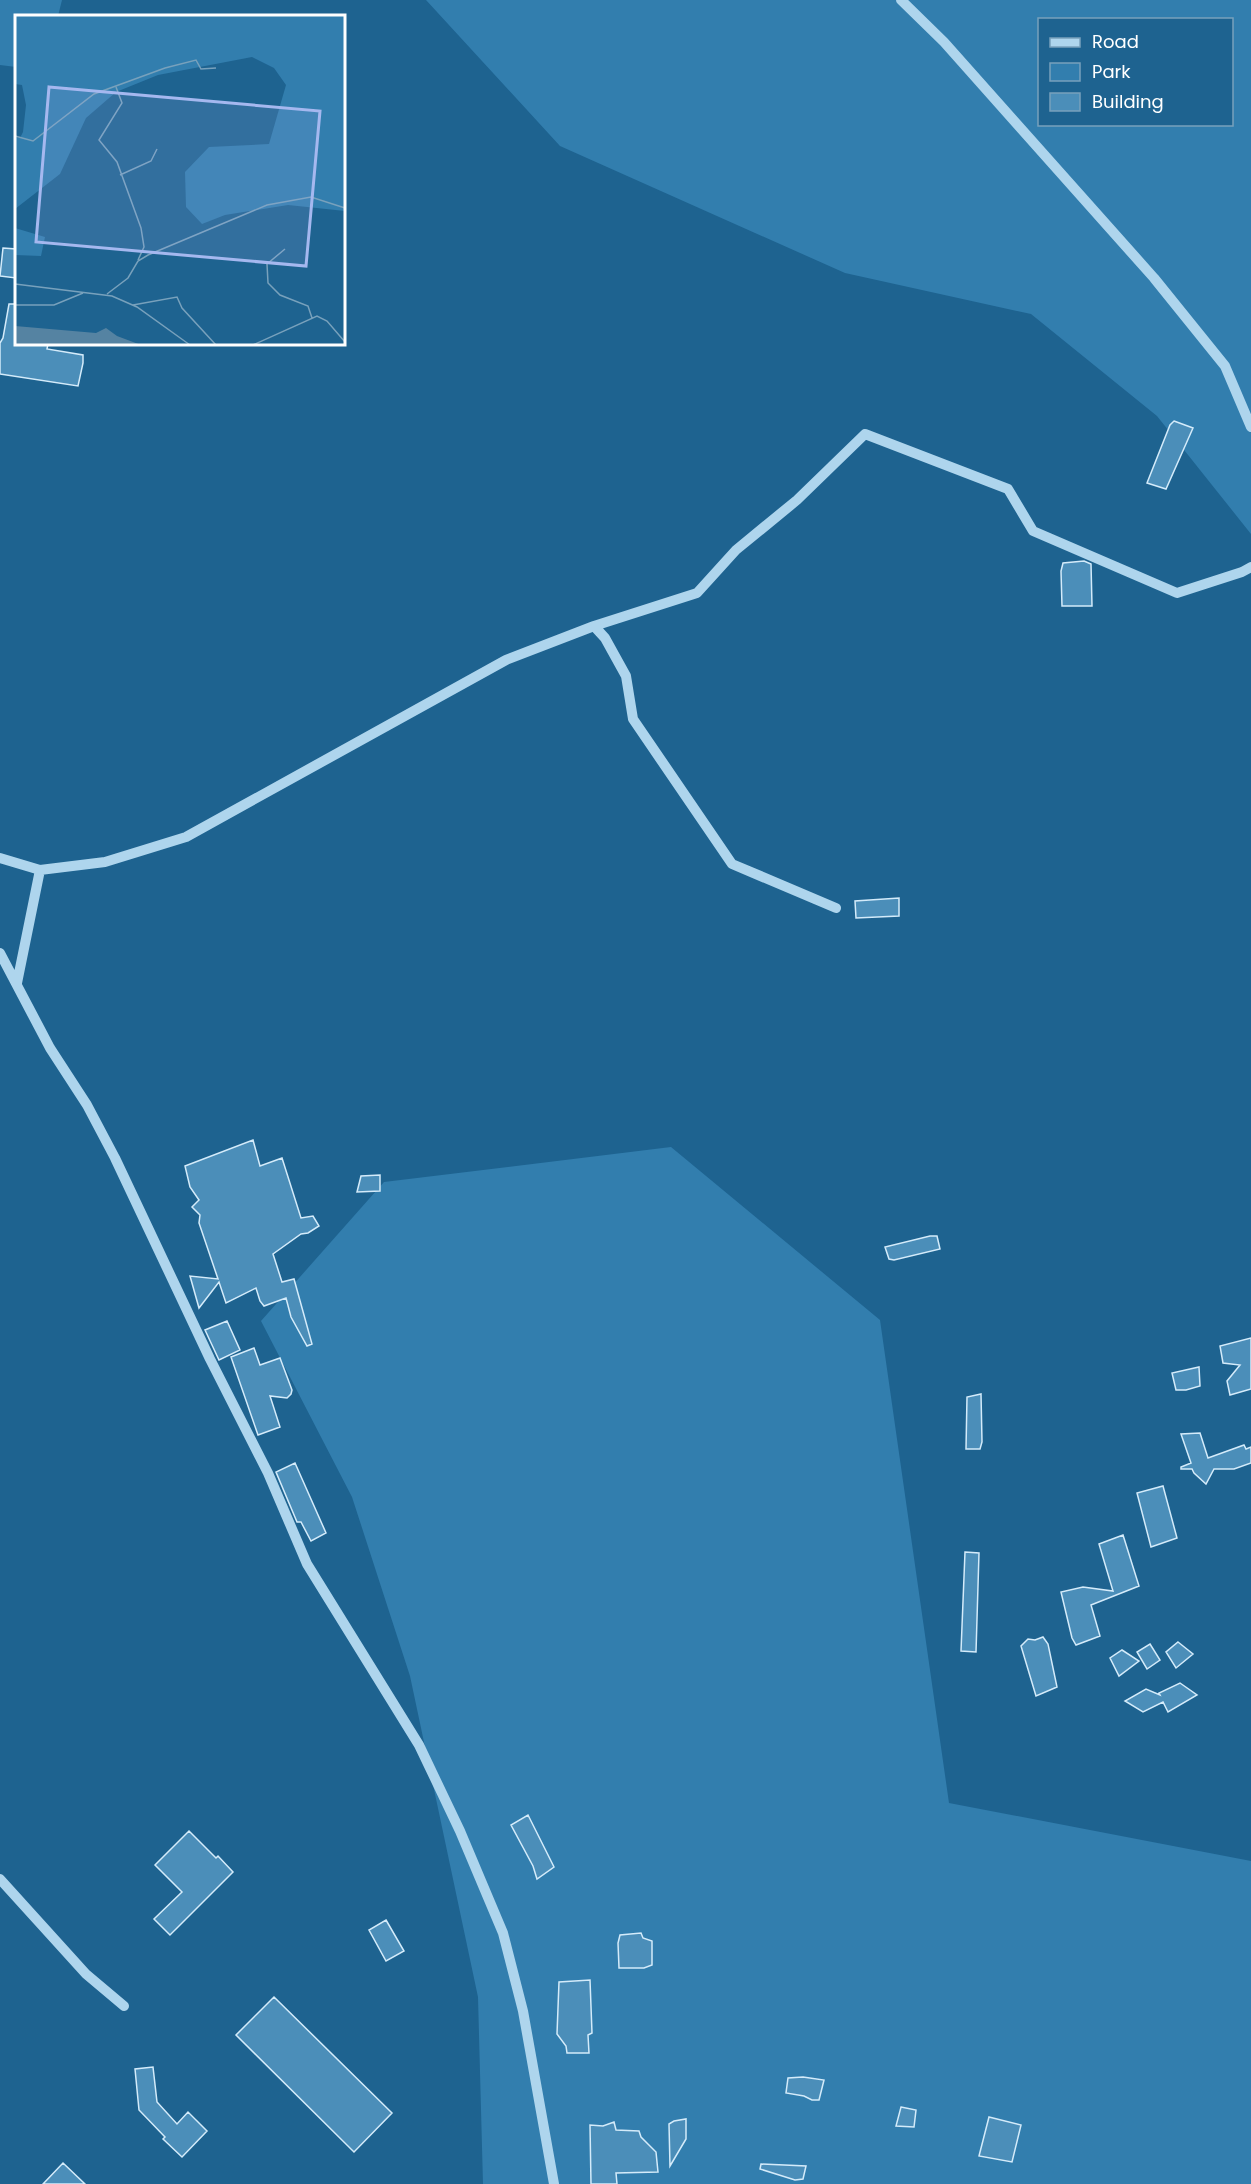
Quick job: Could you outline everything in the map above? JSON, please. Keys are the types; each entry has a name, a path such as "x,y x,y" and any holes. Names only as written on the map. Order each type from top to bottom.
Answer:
{"lane":[{"path":"901,0 944,42 1154,278 1225,366 1251,427"},
{"path":"0,858 40,870 105,862 186,837 506,660 594,626 697,593 736,550 797,500 865,434 1008,489 1033,531 1177,593 1251,567"},
{"path":"594,626 605,638 626,676 633,719 732,864 836,908"},
{"path":"16,984 40,870"},
{"path":"0,953 50,1048 87,1105 115,1158 210,1359 268,1473 307,1564 419,1746 460,1830 506,1944 523,2011 554,2184"},
{"path":"0,1879 86,1974 124,2006"}],"green space":[{"path":"0,0 62,0 58,15 15,15 15,67 0,65"},
{"path":"426,0 1251,0 1251,534 1157,416 1031,314 845,273 560,146"},
{"path":"671,1147 880,1320 949,1803 1251,1861 1251,2184 483,2184 478,1997 410,1676 352,1497 261,1321 384,1182"}],"building":[{"path":"3,248 15,249 15,278 0,276"},
{"path":"9,304 15,304 15,345 48,345 47,349 83,355 78,386 0,374 0,343"},
{"path":"1174,421 1193,428 1166,489 1147,483 1170,425"},
{"path":"1084,561 1091,564 1092,606 1062,606 1061,571 1063,563"},
{"path":"899,898 899,916 856,918 855,901"},
{"path":"253,1140 260,1166 282,1158 301,1218 313,1216 319,1226 308,1233 301,1234 273,1254 282,1282 294,1279 312,1344 307,1346 291,1317 286,1298 264,1306 256,1288 226,1303 219,1282 199,1308 190,1276 218,1279 199,1223 200,1215 192,1207 199,1200 190,1187 185,1166"},
{"path":"380,1175 380,1191 357,1192 361,1176"},
{"path":"937,1236 940,1249 894,1260 889,1259 885,1247"},
{"path":"227,1321 240,1350 219,1360 205,1330"},
{"path":"1251,1338 1251,1389 1230,1395 1227,1381 1240,1365 1223,1363 1220,1346"},
{"path":"254,1348 260,1365 280,1358 292,1390 287,1398 270,1396 280,1427 258,1435 231,1357"},
{"path":"1199,1367 1200,1386 1176,1390 1172,1373"},
{"path":"981,1394 982,1442 980,1449 966,1449 967,1397"},
{"path":"1200,1433 1208,1458 1244,1445 1246,1449 1251,1447 1251,1463 1234,1469 1214,1469 1206,1484 1192,1469 1181,1469 1191,1463 1181,1434"},
{"path":"295,1463 326,1533 311,1541 301,1522 297,1522 276,1472"},
{"path":"1163,1486 1177,1538 1151,1547 1137,1493"},
{"path":"1123,1535 1139,1586 1091,1605 1100,1636 1076,1645 1072,1638 1061,1592 1083,1587 1113,1591 1099,1544"},
{"path":"965,1552 979,1553 976,1652 961,1651"},
{"path":"1043,1637 1048,1644 1057,1687 1036,1696 1021,1646 1028,1639 1035,1640"},
{"path":"1178,1642 1193,1654 1176,1668 1166,1652"},
{"path":"1150,1644 1160,1660 1147,1669 1137,1652"},
{"path":"1122,1650 1139,1661 1119,1676 1110,1658"},
{"path":"1180,1683 1197,1695 1168,1712 1163,1702 1143,1712 1125,1701 1146,1689 1160,1695 1159,1693"},
{"path":"528,1815 554,1867 537,1879 533,1866 511,1825"},
{"path":"189,1831 233,1872 170,1935 154,1919 182,1892 155,1865"},
{"path":"386,1920 404,1951 386,1961 369,1930"},
{"path":"641,1933 643,1938 652,1941 652,1965 644,1968 619,1968 620,1935"},
{"path":"590,1980 592,2033 588,2035 589,2053 567,2053 566,2046 557,2034 559,1982"},
{"path":"274,1997 392,2113 354,2152 236,2035"},
{"path":"153,2067 157,2102 177,2124 188,2112 207,2131 182,2157 163,2139 165,2137 139,2110 135,2069"},
{"path":"803,2077 824,2080 819,2100 786,2093 788,2078"},
{"path":"901,2107 916,2110 914,2127 896,2126"},
{"path":"989,2117 1021,2125 1012,2162 979,2156"},
{"path":"686,2119 686,2139 670,2166 669,2124"},
{"path":"614,2122 616,2130 639,2131 641,2137 656,2152 658,2172 616,2173 617,2184 591,2184 590,2125 603,2126"},
{"path":"63,2163 85,2184 43,2184"},
{"path":"761,2164 806,2166 803,2179 795,2180 760,2169"}]}
